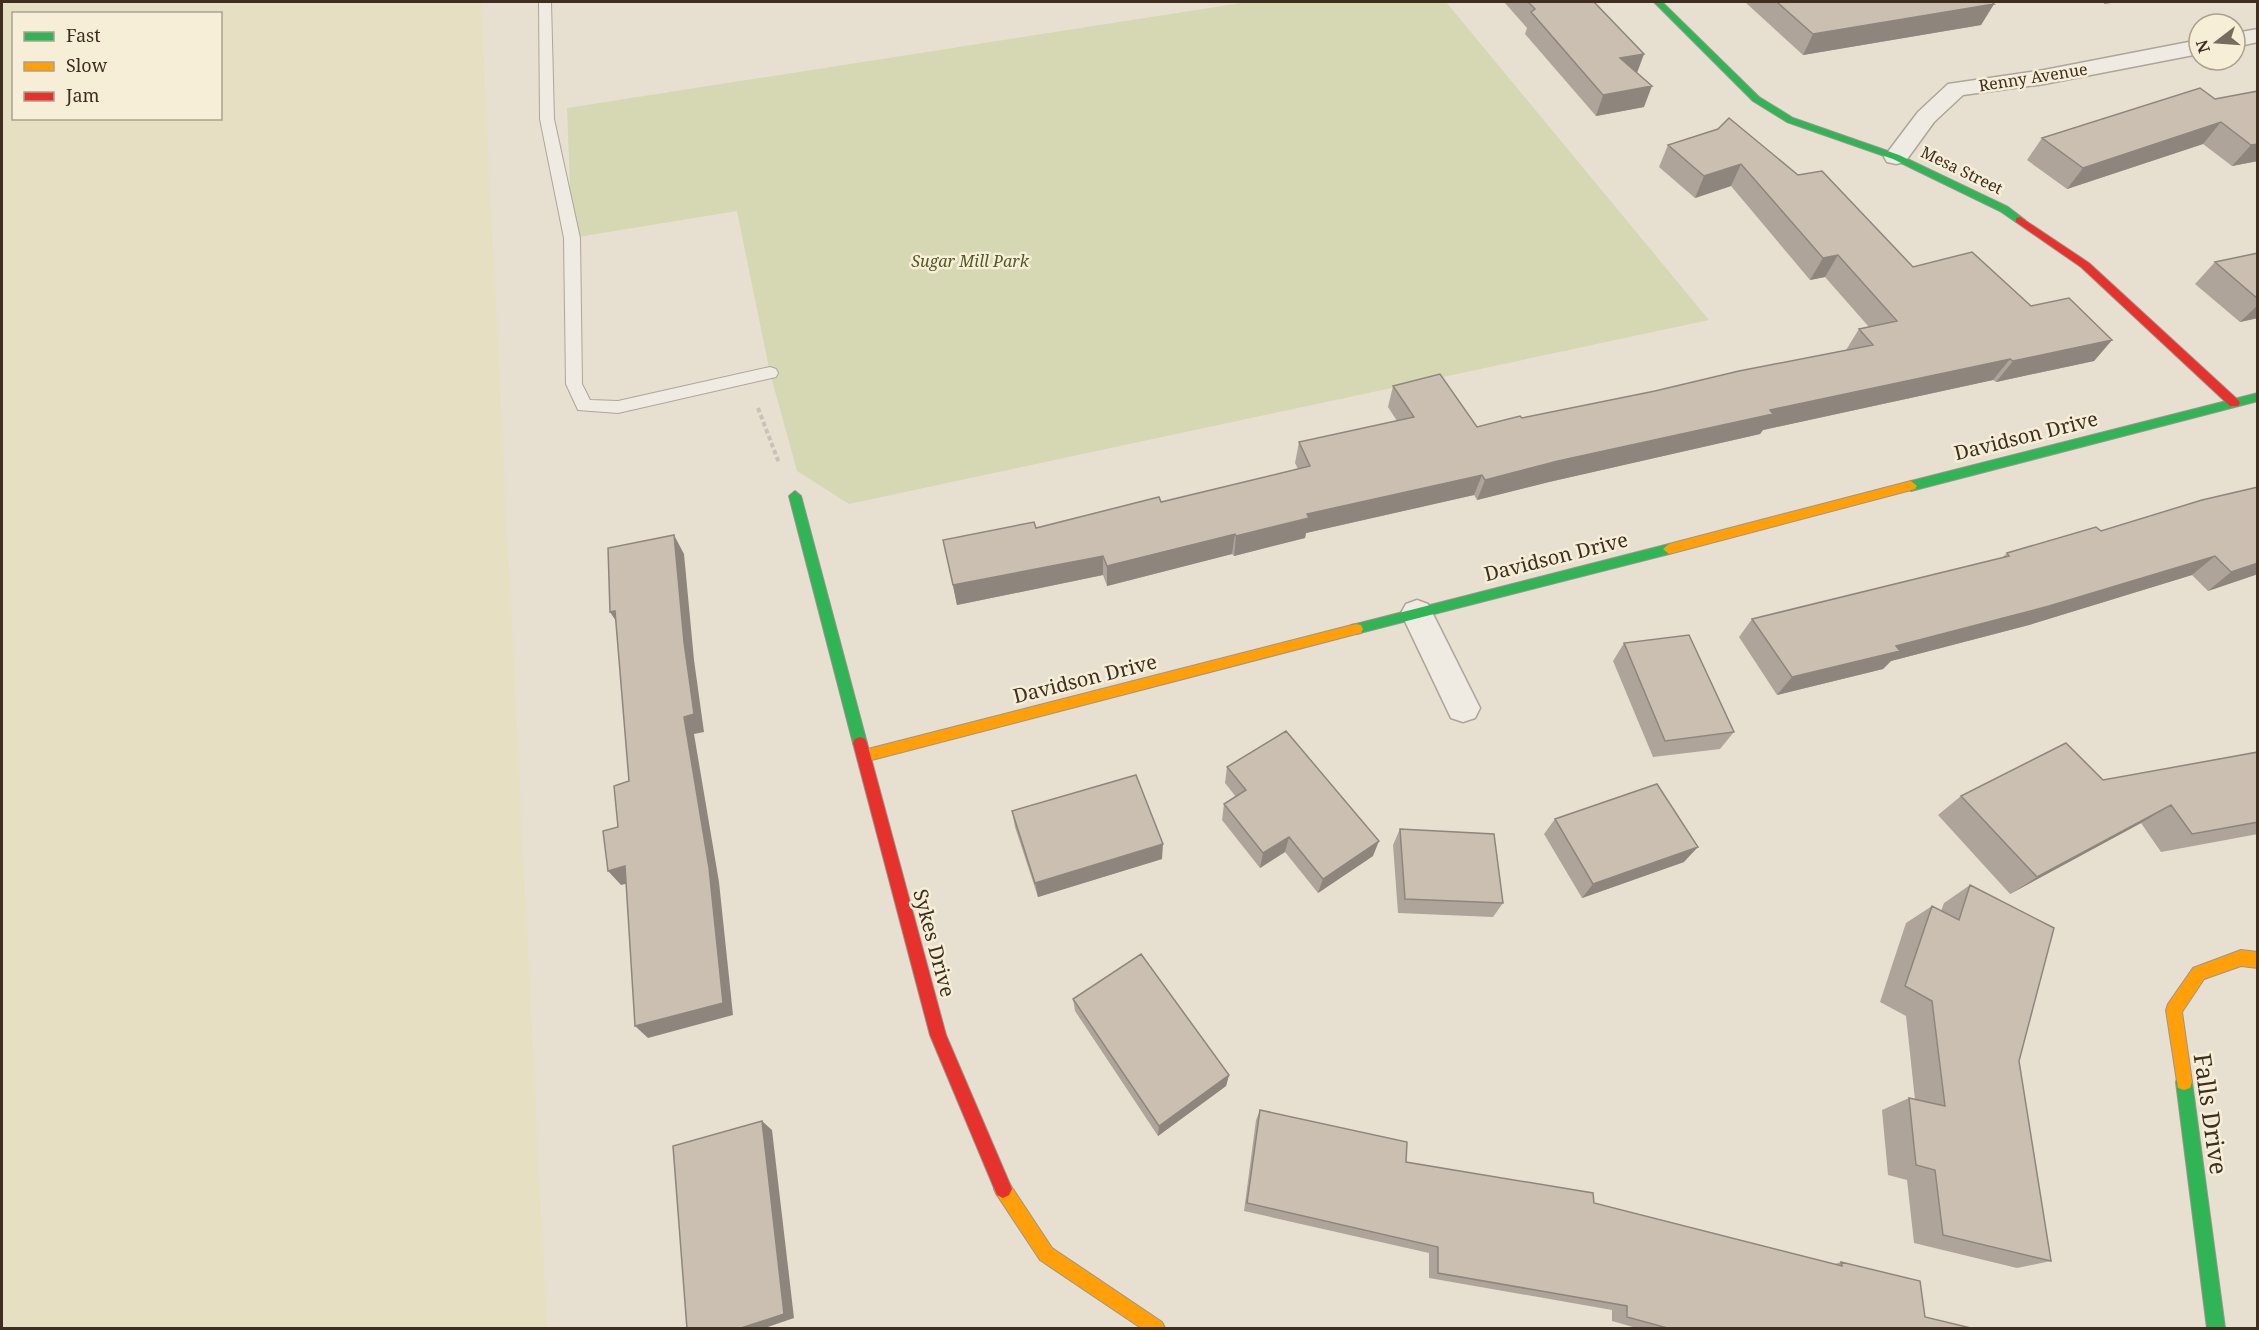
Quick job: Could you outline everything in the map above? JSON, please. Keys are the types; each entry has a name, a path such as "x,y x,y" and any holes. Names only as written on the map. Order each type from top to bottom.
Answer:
{"street":[{"name":"Mesa Street","path":"1658,2 1756,99 1790,120 1896,156 2004,209 2085,265 2234,403"},
{"name":"Renny Avenue","path":"1896,156 1926,117 1956,89 2044,77 2187,49"},
{"name":"Davidson Drive","path":"864,756 2258,397"},
{"name":"Sykes Drive","path":"795,496 938,1035 998,1182 1046,1254 1156,1329"},
{"path":"1417,614 1463,708"},
{"name":"Falls Drive","path":"2216,1329 2174,1010 2199,973 2241,958 2258,960"}],"lane":[{"path":"545,2 547,119 572,238 574,384 584,406 618,407 770,373"}],"path":[{"path":"747,378 784,478 795,496"}],"shaded area":[{"path":"2,2 481,2 547,1328 2,1328"}],"green space":[{"name":"Sugar Mill Park","path":"1248,2 1446,2 1709,320 849,504 797,471 770,373 737,211 572,238 567,108"}],"building":[{"path":"1528,2 1594,2 1644,54 1620,58 1652,86 1603,95 1531,12 1535,9"},
{"path":"1777,2 1991,2 1994,4 1813,34"},
{"path":"2200,88 2215,99 2258,91 2258,144 2251,145 2221,122 2083,168 2042,138"},
{"path":"1729,118 1798,175 1822,171 1913,267 1972,252 2031,306 2069,298 2112,340 2013,361 2010,359 1770,410 1773,414 1558,461 1485,480 1482,475 1307,514 1309,518 1107,566 1103,556 953,585 943,540 1034,522 1036,528 1159,497 1161,502 1310,466 1299,442 1414,417 1393,386 1440,374 1477,427 1520,416 1522,418 1739,371 1873,345 1859,329 1897,321 1838,255 1823,258 1741,164 1704,176 1668,145 1718,129"},
{"path":"2258,253 2258,299 2215,262"},
{"path":"2258,487 2258,563 2231,572 2215,556 2049,606 1896,646 1900,651 1792,677 1752,619 2009,556 2007,553 2096,527 2101,531 2202,500"},
{"path":"674,535 684,642 694,714 684,717 709,868 723,1003 635,1026 625,866 608,871 603,831 618,827 614,786 629,781 615,611 610,612 608,548"},
{"path":"1689,635 1734,732 1665,741 1624,643"},
{"path":"1286,731 1379,841 1323,879 1289,837 1263,853 1224,804 1246,790 1227,767"},
{"path":"2066,743 2103,780 2258,752 2258,822 2192,834 2171,805 2037,877 1961,796"},
{"path":"1136,775 1163,844 1035,883 1012,811"},
{"path":"1657,784 1698,847 1593,884 1555,819"},
{"path":"1400,829 1494,834 1503,903 1405,899"},
{"path":"1970,885 2054,928 2019,1061 2051,1261 1943,1235 1935,1170 1916,1165 1909,1098 1945,1106 1932,1001 1905,986 1932,906 1959,920"},
{"path":"1141,954 1229,1075 1159,1126 1073,999"},
{"path":"1260,1110 1407,1142 1406,1162 1593,1193 1594,1203 1842,1266 1841,1262 1920,1281 1925,1317 1975,1329 1671,1329 1627,1317 1627,1306 1438,1273 1438,1247 1247,1203"},
{"path":"762,1121 784,1314 738,1329 687,1329 673,1146"}],"traffic: fast":[{"path":"1658,2 1756,99 1790,120 1896,157 2004,209 2020,220"},
{"path":"1911,486 2258,397"},
{"path":"795,496 860,743"},
{"path":"1356,629 1669,549"},
{"path":"2184,1082 2216,1328"}],"traffic: slow":[{"path":"1669,549 1911,486"},
{"path":"864,756 1356,629"},
{"path":"2184,1082 2174,1010 2199,973 2241,958 2258,960"},
{"path":"1003,1189 1046,1254 1156,1328"}],"traffic: jam":[{"path":"2020,220 2085,265 2234,403"},
{"path":"860,743 938,1035 1003,1189"}]}
